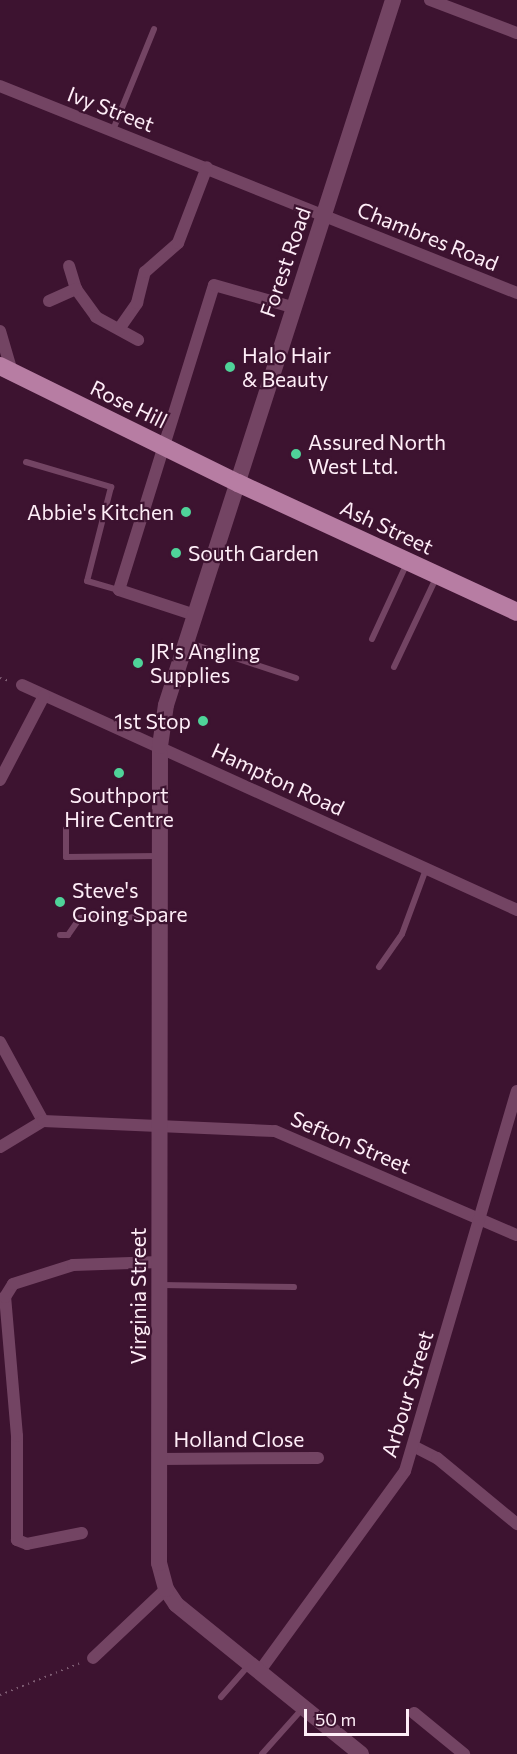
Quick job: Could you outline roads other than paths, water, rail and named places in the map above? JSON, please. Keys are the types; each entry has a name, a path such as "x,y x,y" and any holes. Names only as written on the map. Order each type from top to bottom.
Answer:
{"main road":[{"name":"Rose Hill","path":"6,369 238,483"},
{"name":"Ash Street","path":"238,483 517,612"}],"street":[{"name":"Forest Road","path":"160,746 166,705 292,307 324,216 393,0"},
{"path":"430,0 517,33"},
{"name":"Ivy Street","path":"0,86 207,167 324,216"},
{"path":"119,329 137,303 146,272 178,243 207,167"},
{"name":"Chambres Road","path":"324,216 517,293"},
{"path":"69,266 76,289 96,317 138,340"},
{"path":"195,615 119,590 214,285 292,307"},
{"path":"49,301 76,289"},
{"path":"0,331 6,369"},
{"name":"Hampton Road","path":"16,683 160,746 517,910"},
{"path":"0,780 44,696"},
{"name":"Virginia Street","path":"160,746 159,1563 166,1590 176,1604 361,1754"},
{"path":"0,1042 43,1121 0,1147"},
{"name":"Arbour Street","path":"254,1668 405,1471 415,1447 479,1217 517,1091"},
{"name":"Sefton Street","path":"43,1121 275,1131 517,1235"},
{"path":"82,1533 27,1544 17,1539 17,1436 5,1297 13,1284 73,1265 160,1262"},
{"path":"415,1447 437,1458 517,1524"},
{"name":"Holland Close","path":"160,1459 318,1458"},
{"path":"93,1658 166,1590"},
{"path":"414,1713 464,1754"}],"lane":[{"path":"113,130 154,28"},
{"path":"27,462 111,488 87,581 119,590"},
{"path":"372,639 408,561"},
{"path":"394,667 438,575"},
{"path":"187,642 296,678"},
{"path":"66,829 66,857 160,856"},
{"path":"379,967 402,934 427,868"},
{"path":"60,935 68,935 80,918 160,917"},
{"path":"160,1286 294,1287"},
{"path":"221,1697 254,1668"},
{"path":"262,1754 303,1707"}],"place":[{"name":"Halo Hair & Beauty","path":"230,367"},
{"name":"Assured North West Ltd.","path":"296,454"},
{"name":"Abbie's Kitchen","path":"186,512"},
{"name":"South Garden","path":"176,553"},
{"name":"JR's Angling Supplies","path":"138,663"},
{"name":"1st Stop","path":"203,721"},
{"name":"Southport Hire Centre","path":"119,773"},
{"name":"Steve's Going Spare","path":"60,902"}]}
